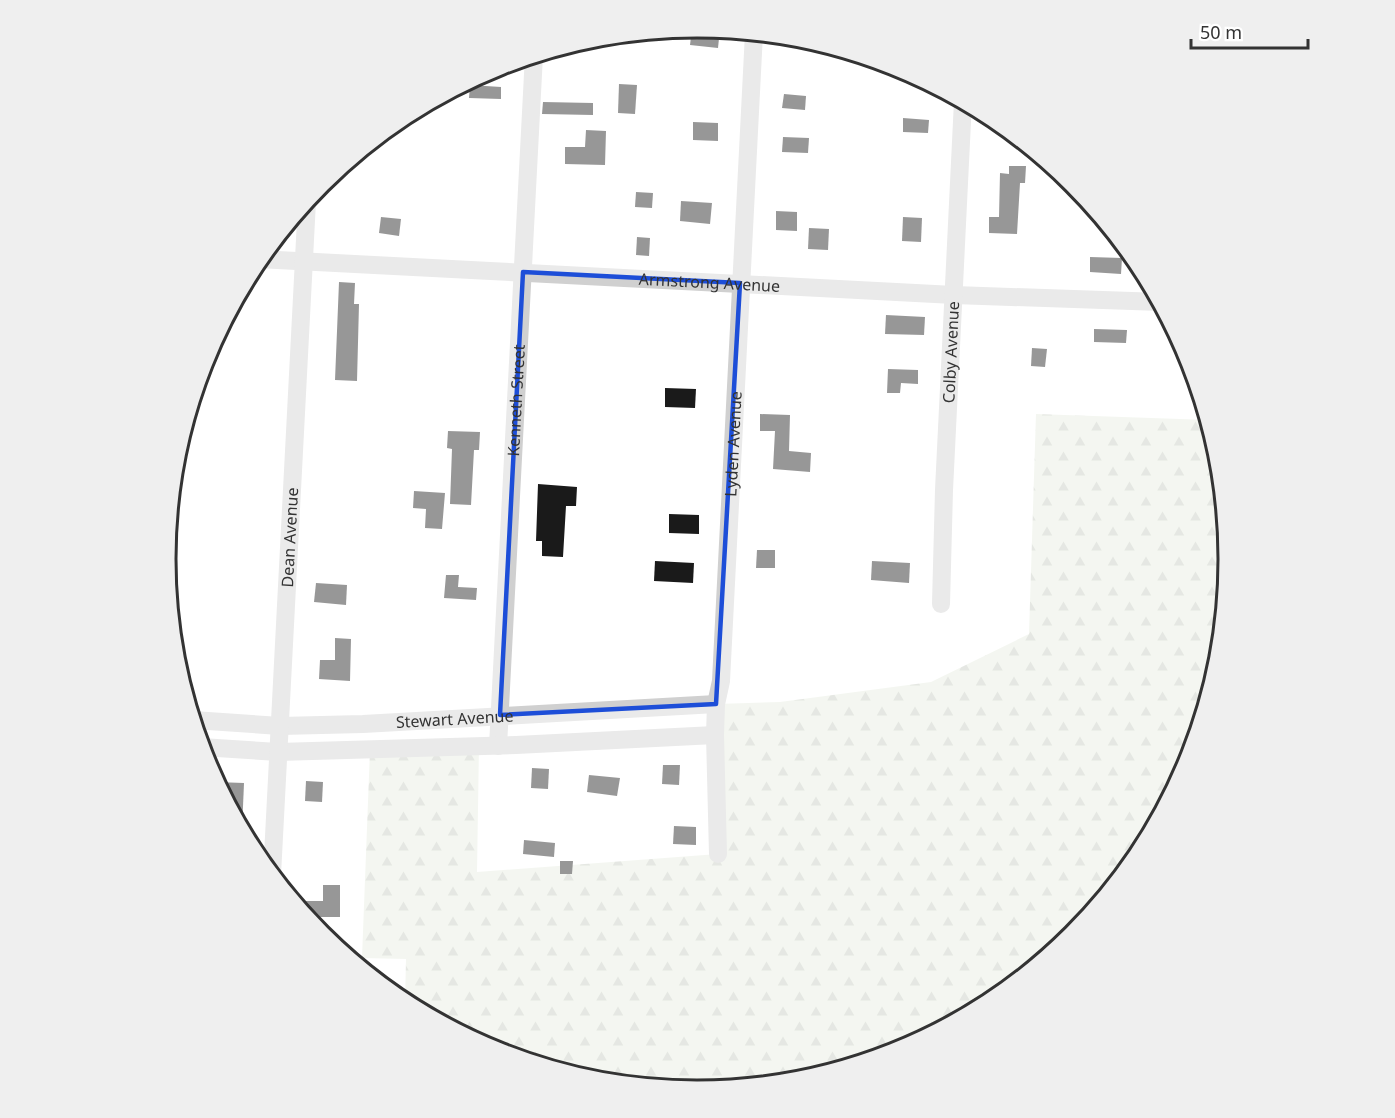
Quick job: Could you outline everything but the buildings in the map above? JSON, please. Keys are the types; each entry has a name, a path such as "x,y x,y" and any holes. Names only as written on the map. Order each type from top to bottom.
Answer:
{"street":[{"name":"Lyden Avenue","path":"718,854 716,704 721,681 754,41"},
{"name":"Kenneth Street","path":"498,746 501,649 510,529 534,64"},
{"name":"Colby Avenue","path":"941,604 944,490 963,110"},
{"name":"Dean Avenue","path":"273,861 306,214"},
{"name":"Armstrong Avenue","path":"270,261 954,295 1151,302"},
{"name":"Stewart Avenue","path":"202,721 280,726 363,724 716,704"},
{"name":"Stewart Avenue","path":"212,748 278,752 498,746 715,735"}],"highlighted area":[{"path":"523,272 740,283 716,704 500,715"}],"green space":[{"path":"1036,414 1200,420 1215,491 1219,559 1218,593 1209,661 1191,727 1179,759 1149,820 1131,849 1090,903 1066,928 1015,973 958,1011 928,1027 865,1053 832,1063 766,1076 698,1080 629,1076 563,1063 498,1041 437,1011 405,991 406,959 362,958 370,750 479,746 477,872 718,854 716,704 780,702 931,682 1029,634"}]}
